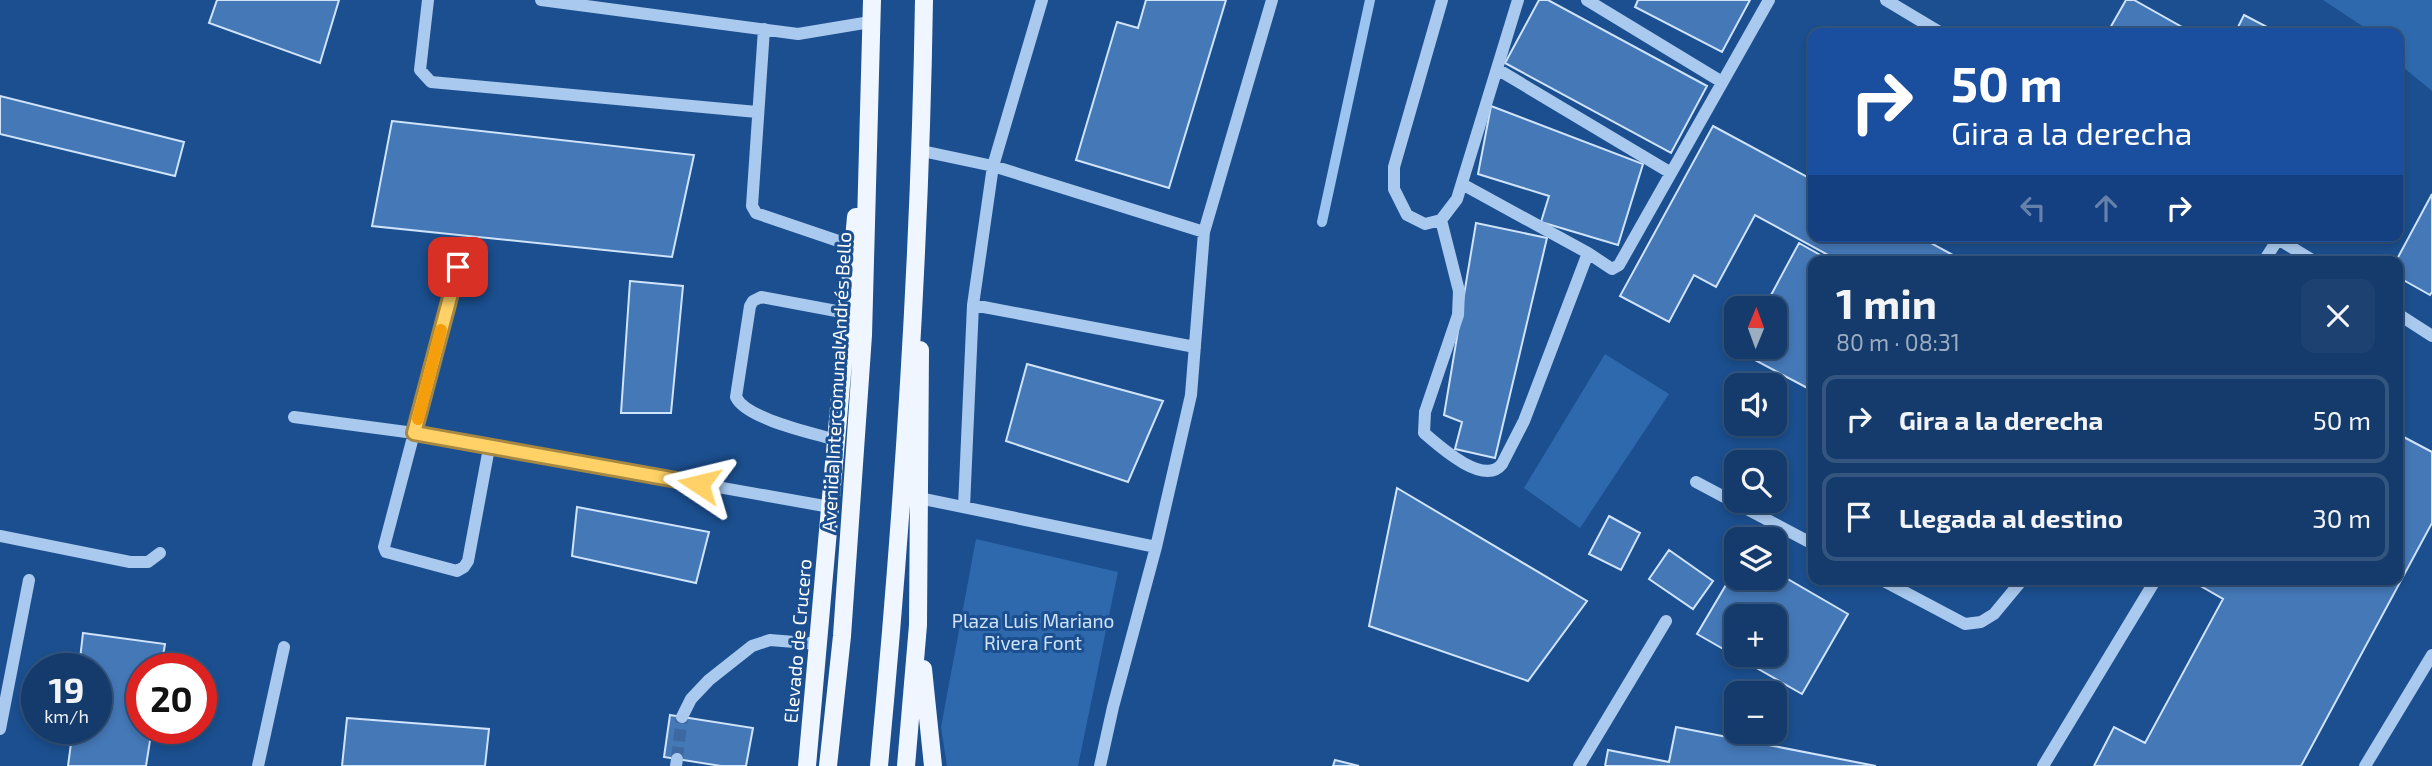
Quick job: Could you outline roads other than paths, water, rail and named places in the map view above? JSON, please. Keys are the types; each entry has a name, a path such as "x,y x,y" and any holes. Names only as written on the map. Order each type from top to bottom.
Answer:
{"main road":[{"name":"Avenida Intercomunal Andrés Bello","path":"828,766 842,636 863,335 872,0"},
{"path":"906,766 918,625 924,0"},
{"name":"Elevado de Crucero","path":"807,766 871,60"},
{"path":"879,766 892,629 923,68"},
{"path":"918,625 933,766"}],"street":[{"path":"428,0 420,70 431,82 757,112"},
{"path":"541,0 798,34 870,22"},
{"path":"964,507 973,305 993,166 1042,0"},
{"path":"1100,766 1156,547 1191,395 1204,232 1272,0"},
{"path":"1442,0 1394,167 1394,189 1407,215 1425,224 1441,220 1457,199 1518,0"},
{"path":"1587,0 1722,82"},
{"path":"1462,184 1612,269 1619,265 1769,0"},
{"path":"1886,0 1933,28"},
{"path":"764,29 751,199 756,213 853,246"},
{"path":"1497,69 1671,173"},
{"path":"922,151 993,166 1204,232"},
{"path":"1441,220 1459,291 1458,315 1425,412 1424,433 1473,469 1489,471 1498,469 1502,464 1524,421 1588,253"},
{"path":"2282,242 2306,256"},
{"path":"458,267 384,547 387,552 457,571 464,567 468,561 489,448"},
{"path":"836,440 747,410 739,404 736,397 753,301 761,297 847,313"},
{"path":"973,305 1195,347"},
{"path":"2403,317 2432,336"},
{"path":"294,417 414,433 830,507"},
{"path":"1696,482 1808,541"},
{"path":"919,498 1156,547"},
{"path":"0,536 130,562 148,562 160,553"},
{"path":"0,729 29,580"},
{"path":"1891,585 1965,624 1981,622 1994,614 2018,585"},
{"path":"2043,766 2152,585"},
{"path":"1579,766 1666,621"},
{"path":"682,717 691,699 709,680 752,646 770,640 819,643"},
{"path":"258,766 284,647"},
{"path":"2365,766 2432,654"}],"waterway":[{"path":"1322,222 1370,0"}],"tunnel":[{"path":"677,759 682,717"}],"park label":[{"name":"Plaza Luis Mariano Rivera Font","path":"1033,631"}]}
